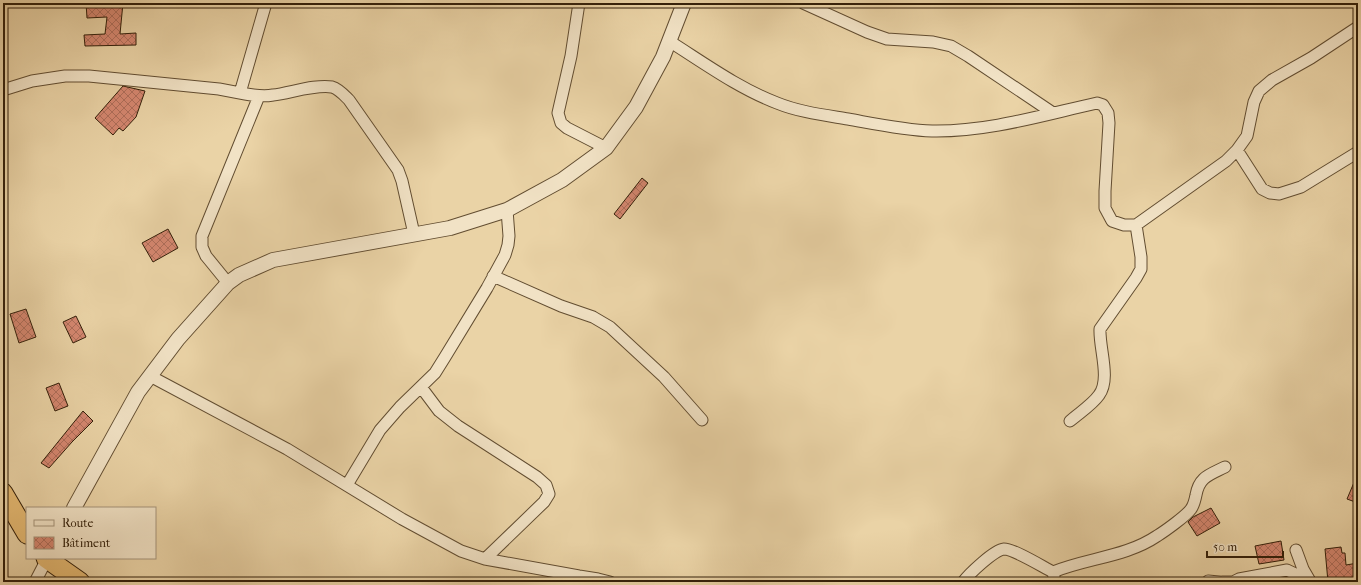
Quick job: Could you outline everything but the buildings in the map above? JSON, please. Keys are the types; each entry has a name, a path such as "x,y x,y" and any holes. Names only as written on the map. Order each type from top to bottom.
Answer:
{"highway":[{"path":"3,493 26,532"},
{"path":"48,559 80,582"}],"street":[{"path":"240,93 266,3"},
{"path":"579,3 571,56 558,113 561,123 567,128 606,148"},
{"path":"75,507 138,392 178,339 228,283 239,275 273,260 450,228 507,210 562,180 606,148 636,106 663,57 684,3"},
{"path":"803,3 867,32 887,39 933,42 951,46 1053,113"},
{"path":"669,41 746,89 778,104 814,113 899,128 932,131 966,130 1001,124 1096,103 1103,105 1108,113 1109,123 1105,208 1112,221 1124,225 1136,225 1226,161 1237,150 1247,136 1254,102 1259,92 1272,80 1311,58 1358,27"},
{"path":"3,90 32,81 65,76 89,76 203,88 259,96 321,87 332,87 340,91 349,100 398,170 402,181 414,234"},
{"path":"228,283 206,256 202,247 202,236 259,96"},
{"path":"1237,150 1262,189 1270,193 1279,194 1301,187 1358,152"},
{"path":"347,485 380,430 400,407 435,372 493,276 505,255 508,245 509,236 507,210"},
{"path":"1070,421 1098,396 1103,389 1105,380 1100,329 1104,321 1141,269 1141,256 1136,225"},
{"path":"493,276 561,306 593,317 610,327 664,377 702,420"},
{"path":"150,376 280,446 402,519 461,551 485,559 610,582"},
{"path":"421,387 439,411 458,426 537,477 546,485 549,494 544,502 485,559"},
{"path":"962,582 995,553 1004,549 1013,551 1054,577 1069,565 1125,552 1138,547 1157,537 1191,510 1195,502 1198,484 1202,479 1225,467"},
{"path":"1296,550 1303,569 1310,582"},
{"path":"35,582 46,559"},
{"path":"1222,582 1233,582 1239,579 1287,570 1310,582"}]}
